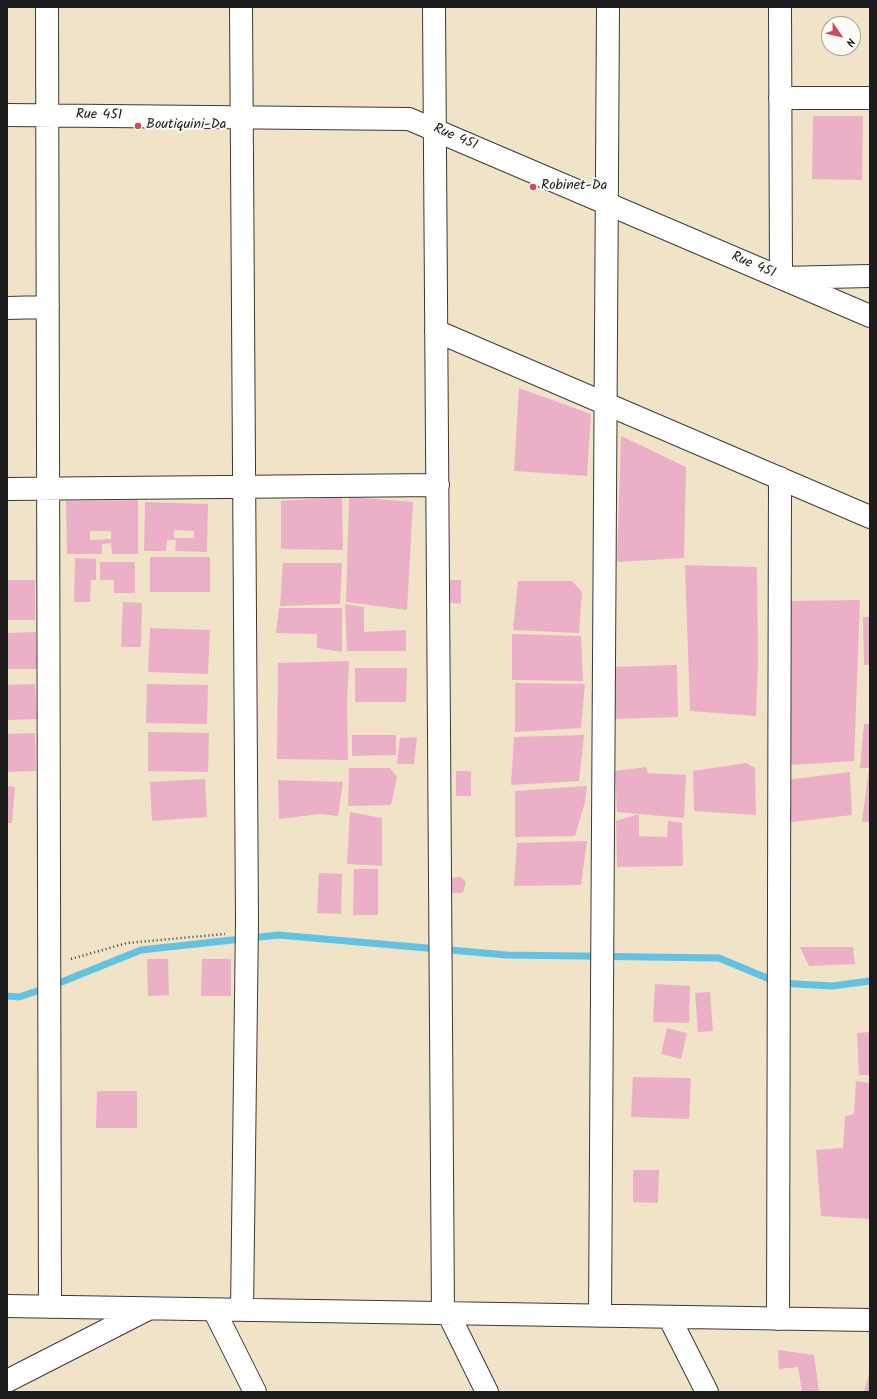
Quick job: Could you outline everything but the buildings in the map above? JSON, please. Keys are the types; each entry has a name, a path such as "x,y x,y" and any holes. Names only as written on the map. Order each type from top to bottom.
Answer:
{"street":[{"path":"47,7 50,1307"},
{"path":"241,7 247,927 242,1310"},
{"path":"434,7 446,1313 487,1392"},
{"path":"600,1316 608,7"},
{"path":"780,7 781,278 870,276"},
{"path":"780,98 870,98"},
{"name":"Rue 451","path":"7,115 410,119 870,316"},
{"path":"7,308 48,307"},
{"path":"436,331 870,517"},
{"path":"778,1319 780,478"},
{"path":"7,489 438,486"},
{"path":"7,1306 870,1320"},
{"path":"13,1392 7,1381 149,1309"},
{"path":"214,1310 255,1392"},
{"path":"670,1317 707,1392"}],"path":[{"path":"49,966 127,943 227,934 247,927"}],"waterway":[{"path":"7,996 19,997 49,987 141,950 278,935 507,955 719,958 779,983 832,986 870,981"}],"place":[{"name":"Boutiquini-Da","path":"138,126"},
{"name":"Robinet-Da","path":"533,187"}]}
